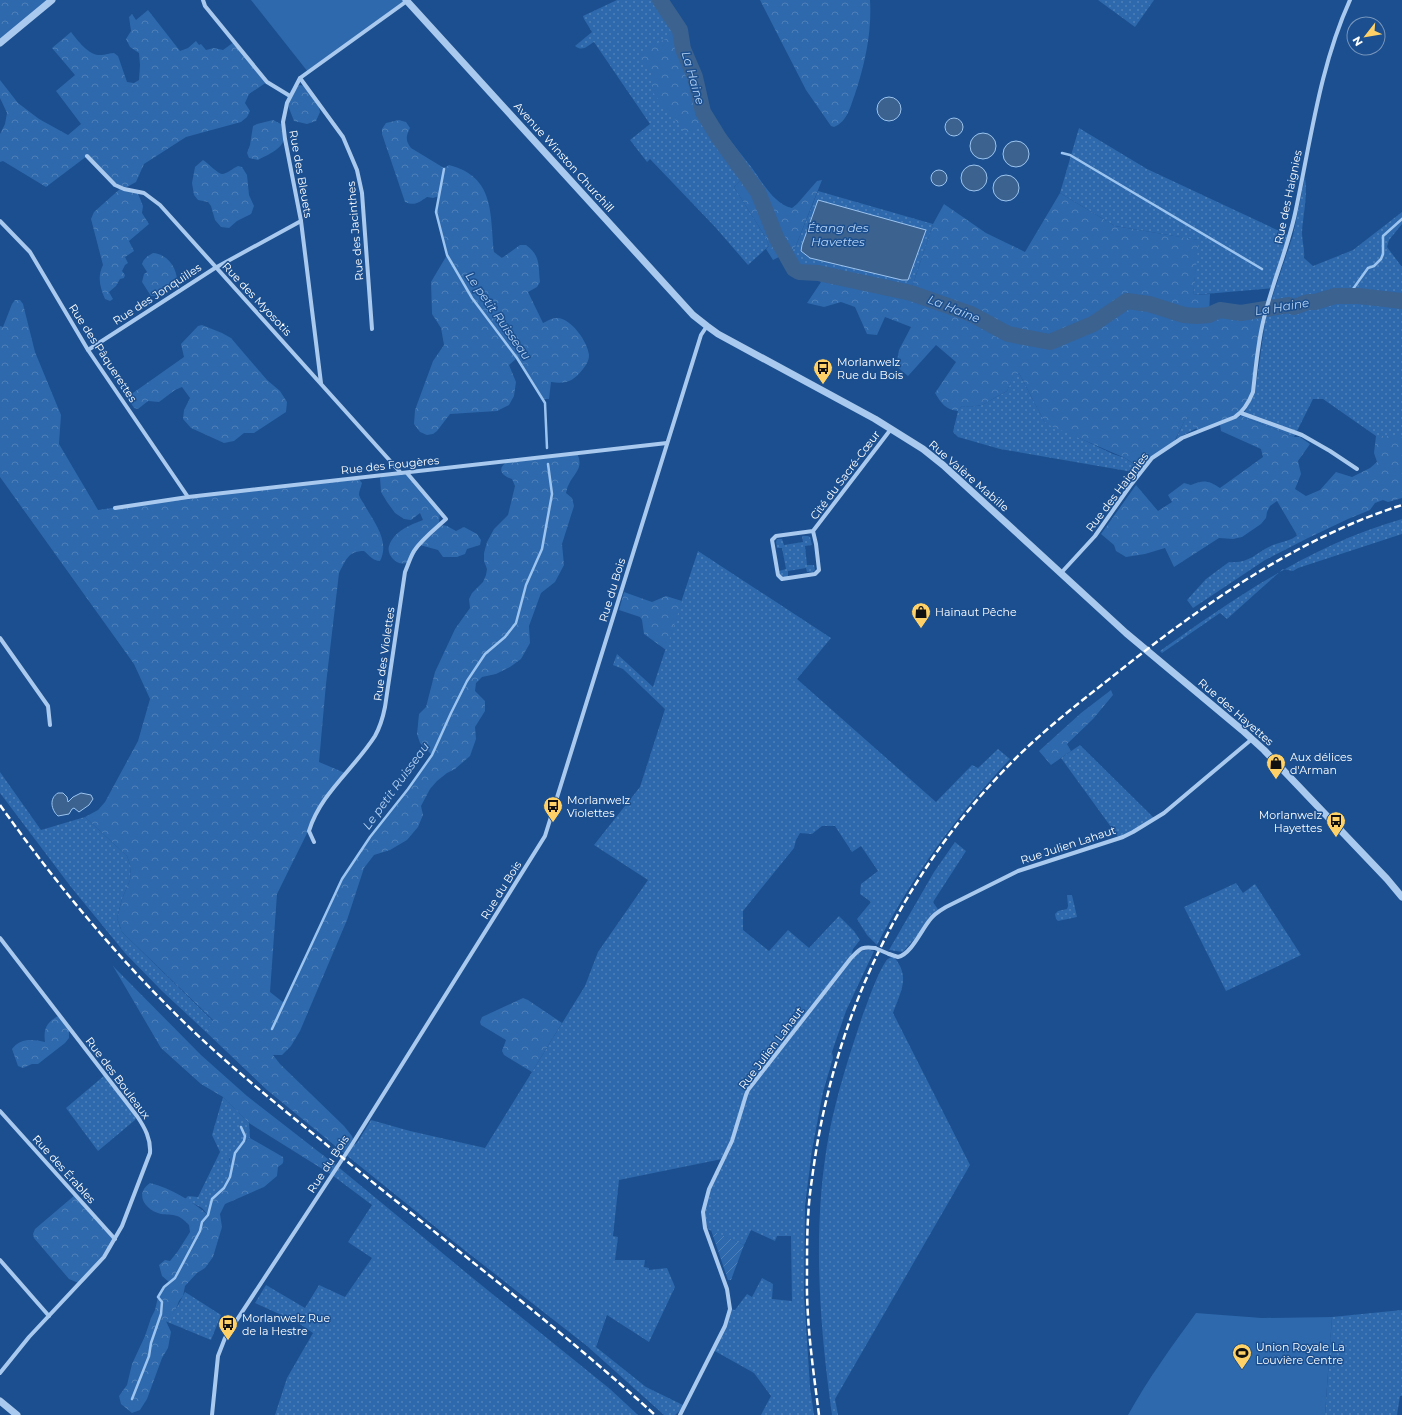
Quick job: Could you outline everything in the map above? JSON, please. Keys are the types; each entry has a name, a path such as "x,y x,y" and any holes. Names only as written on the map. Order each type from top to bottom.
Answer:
{"street":[{"path":"0,43 52,0"},
{"path":"203,0 205,6 267,82 290,96"},
{"name":"Rue des Haignies","path":"1061,573 1095,536 1130,486 1152,458 1182,438 1235,417 1241,413 1249,400 1253,392 1260,337 1265,315 1290,236 1313,120 1324,76 1333,44 1350,0"},
{"name":"Rue des Bleuets","path":"322,383 301,221 283,125 287,103 300,78 406,1"},
{"name":"Avenue Winston Churchill","path":"406,1 693,315 707,326"},
{"name":"Rue des Jacinthes","path":"300,78 343,137 357,170 362,193 372,329"},
{"name":"Rue des Myosotis","path":"87,156 115,185 124,189 144,193 156,201 215,268 322,383 401,473"},
{"name":"Rue des Pâquerettes","path":"0,221 30,252 88,350 188,497"},
{"name":"Rue des Jonquilles","path":"88,350 215,268 301,221"},
{"name":"Rue Valère Mabille","path":"707,326 875,419 923,449 943,465 1150,654"},
{"name":"Rue du Bois","path":"212,1415 218,1356 225,1338 351,1146 545,836 701,335 707,326"},
{"path":"1241,413 1302,435 1357,469"},
{"name":"Cité du Sacré-Cœur","path":"813,531 819,570 815,574 782,579 778,575 772,540 776,536 813,531 891,429"},
{"name":"Rue des Fougères","path":"115,508 188,497 667,443"},
{"name":"Rue des Violettes","path":"314,842 309,831 313,818 341,779 365,750 381,724 407,567 414,551 446,519 407,473"},
{"path":"0,638 48,706 50,725"},
{"name":"Rue des Hayettes","path":"1150,654 1252,739 1278,764 1387,879 1402,897"},
{"name":"Rue Julien Lahaut","path":"680,1415 725,1326 730,1309 727,1289 705,1228 703,1212 709,1190 735,1134 746,1095 851,958 860,949 865,947 875,948 898,957 906,954 932,918 946,907 1018,872 1123,837 1164,812 1252,739"},
{"name":"Rue des Bouleaux","path":"0,938 137,1116 146,1130 150,1146 150,1153 122,1226 115,1240 100,1262 29,1338 0,1373"},
{"name":"Rue des Érables","path":"0,1111 115,1240"},
{"path":"0,1260 50,1316"},
{"path":"0,1401 17,1415"}],"green space":[{"path":"0,0 52,0 0,43"},
{"path":"251,0 406,0 308,72"},
{"path":"617,0 665,0 671,14 685,33 706,106 719,126 752,168 734,187 766,238 769,246 748,265 716,228 650,159 647,162 630,140 650,124 594,42 583,48 578,48 575,46 592,32 583,16","holes":["677,33 682,51 652,88 652,73"]},
{"path":"760,0 870,0 869,36 862,71 848,113 839,124 834,127 831,126 806,90"},
{"path":"1098,0 1154,0 1135,27"},
{"path":"148,10 180,51 188,48 196,41 206,50 214,48 223,50 234,42 267,82 249,94 245,103 250,111 247,117 241,122 186,137 144,164 136,182 125,188 137,191 143,206 142,213 149,224 129,241 134,251 125,257 128,263 122,271 125,275 124,278 120,279 116,286 109,292 113,299 110,301 105,299 101,286 100,274 103,265 91,219 94,212 121,188 115,185 87,156 46,187 3,161 0,162 0,134 5,124 7,113 0,98 0,80 18,103 39,119 68,135 81,124 56,91 75,75 52,48 71,32 88,51 97,55 114,53 118,56 127,82 134,83 139,80 140,65 139,53 130,47 126,39 131,31 129,17 132,14 136,20"},
{"path":"677,33 682,51 693,78 703,120 696,129 685,132 654,94 652,88 652,73 645,67 641,59 642,51"},
{"path":"300,85 305,86 318,104 320,112 316,121 307,124 294,121 287,103"},
{"path":"273,120 283,125 283,142 274,151 258,160 249,158 247,153 253,126"},
{"path":"399,120 406,122 410,128 407,138 411,148 444,168 449,165 464,171 475,178 487,198 492,224 494,252 502,258 520,245 526,245 531,249 538,261 540,282 537,287 528,292 543,323 553,318 562,319 573,326 586,344 589,355 585,366 576,377 569,381 561,383 551,382 549,399 543,399 517,358 509,365 516,382 514,396 509,405 497,411 450,414 433,434 427,435 420,432 414,424 415,410 433,361 444,345 441,328 432,314 431,282 447,255 436,212 439,196 433,198 427,197 414,204 405,202 382,134 382,129 386,123"},
{"path":"1079,128 1147,169 1290,236 1274,288 1193,295 1198,240 1115,226 1060,193"},
{"path":"203,160 220,174 226,173 238,166 242,167 247,175 249,195 254,206 251,214 237,221 229,228 221,227 215,220 211,206 208,202 198,200 194,195 192,183 195,167"},
{"path":"752,168 775,198 786,206 792,208 817,181 822,180 795,248 773,260 766,249 769,246 766,238 734,187"},
{"path":"1305,177 1306,198 1302,233 1304,258 1313,266 1353,250 1402,212 1402,224 1389,240 1387,247 1402,267 1402,436 1376,436 1323,399 1313,399 1294,437 1241,416 1246,410 1255,392 1266,316 1293,235"},
{"name":"Étang des Havettes","path":"818,191 933,224 912,287 835,271 833,276 821,282 800,268 789,252 795,248"},
{"path":"1060,193 1115,226 1199,240 1193,295 1210,294 1209,315 1210,316 1220,312 1242,315 1262,312 1253,392 1241,413 1198,431 1187,416 1173,444 1139,467 1125,458 1049,425 1044,421 1019,373 1013,377 1007,391 982,405 970,407 962,406 958,411 947,408 935,393 956,362 936,345 908,376 896,366 899,350 911,327 885,317 877,335 867,334 855,307 841,302 824,307 807,303 821,282 833,276 835,271 912,287 933,224 944,204 986,233 1025,252"},
{"path":"153,253 163,256 171,263 177,278 177,283 156,296 151,296 142,282 144,274 147,272 142,264 148,256"},
{"path":"15,300 20,300 23,304 35,352 61,415 59,444 98,510 188,497 358,478 362,483 359,495 380,533 383,554 380,561 378,561 373,559 364,551 354,553 348,557 339,573 326,684 319,762 345,773 320,807 277,894 270,992 284,1003 342,879 370,837 408,789 432,755 420,743 417,734 419,714 426,707 435,672 455,629 470,608 469,599 472,593 483,582 486,575 487,569 484,561 484,553 487,542 494,529 508,515 515,486 512,479 501,471 502,466 508,461 577,453 579,458 580,462 578,470 568,485 566,493 572,498 574,506 562,544 564,565 555,582 541,593 529,626 530,643 521,659 510,667 496,674 482,677 476,683 475,691 485,701 485,711 475,727 476,739 470,756 455,769 437,781 430,789 421,806 423,815 418,827 407,840 390,850 374,855 364,868 347,920 300,1031 291,1046 282,1055 273,1055 280,1064 344,1126 352,1136 353,1139 345,1154 267,1090 206,1032 213,1020 122,932 117,918 122,899 130,880 131,867 127,856 85,817 98,810 105,802 138,741 150,699 134,664 0,477 0,326 3,327"},
{"path":"202,325 231,338 267,380 280,391 287,402 286,412 254,433 244,433 234,441 224,443 191,428 183,419 184,410 190,398 182,387 175,390 159,402 148,401 138,409 134,408 129,400 130,395 184,357 181,344 198,326"},
{"path":"1019,373 1044,421 1113,454 1125,458 1138,467 1144,465 1135,475 1133,472 1000,449 958,437 953,432 958,411 962,406 970,407 982,405 1007,391 1013,376"},
{"path":"1187,415 1197,428 1176,439"},
{"path":"1241,416 1294,437 1300,437 1310,444 1298,461 1301,474 1295,489 1306,496 1320,490 1336,472 1352,477 1370,468 1377,462 1374,453 1376,436 1402,436 1402,498 1388,502 1383,500 1375,503 1370,510 1306,539 1301,532 1297,535 1277,501 1270,506 1266,518 1261,524 1242,537 1233,539 1219,538 1174,567 1165,548 1145,554 1126,557 1116,551 1114,545 1101,534 1136,485 1158,511 1172,502 1168,495 1184,483 1191,485 1199,482 1206,482 1212,483 1220,488 1263,457 1261,449 1221,431 1220,425"},
{"path":"407,473 440,511 439,525 447,526 456,531 464,527 477,534 481,540 480,545 467,549 465,554 457,557 443,557 438,550 420,545 410,561 400,563 394,560 389,553 391,541 403,529 423,520 420,513 411,520 404,519 395,513 381,492 380,478 385,475"},
{"path":"1402,519 1402,534 1298,568 1293,571 1285,569 1336,543"},
{"path":"1301,531 1306,539 1265,560 1193,608 1187,600 1206,579 1229,562 1249,559 1269,547 1292,538"},
{"path":"802,536 810,537 812,545 805,546 807,565 814,565 815,570 813,572 807,572 806,568 788,571 788,577 780,575 779,571 786,569 782,548 777,548 777,539 782,539 784,545 803,542"},
{"path":"698,551 831,638 797,679 936,802 972,765 978,768 998,749 1010,759 990,780 937,847 905,894 877,945 867,935 857,919 871,902 860,894 861,884 878,871 861,846 852,852 835,826 822,826 812,834 800,833 794,848 743,911 743,930 769,951 788,930 809,948 839,916 854,931 860,940 853,949 851,958 864,950 874,951 846,1011 832,1052 833,1058 823,1092 812,1150 805,1206 804,1295 810,1387 814,1415 761,1415 771,1396 754,1373 713,1350 730,1309 735,1310 747,1294 752,1297 762,1278 773,1284 772,1299 792,1301 791,1236 777,1236 775,1241 751,1230 744,1245 705,1228 704,1205 722,1159 619,1180 613,1236 618,1237 615,1260 645,1260 644,1267 649,1268 649,1270 667,1268 675,1287 649,1342 607,1315 596,1347 646,1387 685,1406 675,1415 664,1415 587,1346 345,1154 351,1146 357,1143 371,1120 410,1131 485,1148 585,986 598,952 648,880 594,845 640,787 665,709 623,669 613,665 617,654 653,687"},
{"path":"1279,572 1227,619 1220,613 1162,653 1160,651 1217,611"},
{"path":"624,592 652,602 666,596 682,601 666,650 644,634 642,620 640,617 619,610"},
{"path":"1111,690 1113,695 1093,719 1067,744 1071,751 1051,765 1039,751 1081,713"},
{"path":"1080,745 1155,819 1119,838 1061,758"},
{"path":"0,772 41,830 85,817 127,856 131,867 130,880 122,899 117,918 122,932 213,1021 206,1032 162,991 125,953 71,887 0,793"},
{"path":"955,842 966,851 933,902 939,911 903,952 889,950 934,872"},
{"path":"1236,883 1243,893 1255,884 1301,955 1226,991 1184,907"},
{"path":"1067,895 1072,895 1077,917 1058,921 1055,914 1058,911 1067,909"},
{"path":"893,956 902,970 903,984 893,1013 970,1165 835,1399 838,1415 832,1415 827,1380 819,1274 820,1204 824,1169 829,1134 836,1103 858,1029 879,973 887,960"},
{"path":"113,966 201,1055 247,1096 337,1166 332,1175 249,1123 223,1097 201,1084 161,1048"},
{"path":"523,998 562,1023 532,1072 504,1055 502,1051 506,1040 481,1025 480,1022 482,1017"},
{"path":"60,1015 69,1029 69,1038 65,1043 38,1064 32,1064 23,1068 18,1066 12,1049 15,1045 27,1040 45,1042 45,1029 52,1020"},
{"path":"105,1075 137,1116 135,1120 98,1151 66,1108"},
{"path":"223,1097 249,1123 250,1138 244,1141 229,1159 232,1168 230,1177 224,1188 217,1193 208,1215 202,1208 185,1199 188,1196 198,1197 220,1152 212,1135"},
{"path":"250,1138 283,1157 283,1163 278,1167 277,1176 264,1187 225,1204 220,1214 222,1227 213,1257 205,1268 197,1273 185,1286 183,1296 176,1309 166,1321 171,1332 168,1348 162,1358 147,1399 140,1410 132,1413 121,1404 119,1396 127,1385 132,1364 145,1336 155,1310 158,1297 169,1282 162,1276 159,1265 165,1260 170,1261 190,1232 189,1225 180,1217 155,1212 146,1205 142,1197 145,1187 150,1183 166,1188 195,1205 208,1215 212,1199 226,1184 230,1177 230,1155"},
{"path":"337,1166 610,1389 638,1415 275,1415 287,1378 313,1333 297,1322 255,1303 266,1285 305,1308 319,1285 345,1297 372,1258 348,1242 372,1205 332,1175"},
{"path":"75,1195 115,1239 104,1257 81,1283 69,1279 34,1238 33,1234 35,1229"},
{"path":"711,1230 744,1245 731,1280 728,1280"},
{"path":"185,1292 221,1315 211,1340 165,1321 176,1309"},
{"path":"1402,1310 1402,1396 1400,1396 1397,1415 1325,1415 1332,1317"},
{"name":"Union Royale La Louvière Centre","path":"1196,1313 1262,1318 1332,1317 1325,1415 1128,1415 1169,1350"}],"water":[{"path":"884,97 894,97 901,104 901,114 894,121 884,121 877,114 877,104"},
{"path":"954,118 960,121 963,127 960,133 954,136 948,133 945,127 948,121"},
{"path":"983,133 992,137 996,146 992,155 983,159 974,155 970,146 974,137"},
{"path":"1016,141 1025,145 1029,154 1025,163 1016,167 1007,163 1003,154 1007,145"},
{"path":"974,165 983,169 987,178 983,187 974,191 965,187 961,178 965,169"},
{"path":"939,170 945,172 947,178 945,184 939,186 933,184 931,178 933,172"},
{"path":"1006,175 1015,179 1019,188 1015,197 1006,201 997,197 993,188 997,179"},
{"name":"Étang des Havettes","path":"818,200 926,230 908,280 902,280 810,258 801,251"},
{"path":"58,793 63,793 67,797 68,802 73,797 81,793 91,795 93,799 89,805 79,812 74,808 69,814 58,816 54,811 52,801"}],"waterway":[{"name":"La Haine","path":"660,0 680,30 683,49 695,77 703,112 719,138 758,192 776,237 794,269 799,272 818,273 911,293 971,314 1008,334 1050,342 1093,324 1127,301 1149,304 1184,315 1197,316 1209,315 1220,310 1241,313 1289,305 1294,307 1308,302 1315,302 1335,296 1359,296 1402,301"},
{"path":"1062,153 1070,155 1262,269"},
{"name":"Le petit Ruisseau","path":"444,169 436,212 447,255 472,298 517,358 545,403 547,448"},
{"path":"1354,296 1353,289 1368,268 1374,266 1381,259 1383,254 1383,236 1402,219"},
{"name":"Le petit Ruisseau","path":"272,1029 342,879 370,837 408,789 432,755 467,681 485,654 505,637 516,623 526,585 542,549 552,494 548,464"},
{"name":"Le petit Ruisseau","path":"132,1399 149,1356 151,1343 161,1314 162,1302 158,1297 164,1287 175,1278 200,1231 202,1222 208,1215 212,1199 224,1188 230,1177 235,1153 244,1141 245,1136 241,1127"}],"railway":[{"path":"819,1415 809,1327 807,1250 810,1191 822,1120 836,1063 855,1007 878,953 906,901 938,851 974,804 1014,760 1057,721 1163,637 1227,592 1294,552 1365,518 1402,505"},
{"path":"0,805 66,893 114,949 138,976 208,1045 244,1077 578,1348 655,1415"}],"place":[{"name":"Morlanwelz Rue du Bois","path":"823,385"},
{"name":"Hainaut Pêche","path":"921,629"},
{"name":"Aux délices d'Arman","path":"1276,780"},
{"name":"Morlanwelz Violettes","path":"553,823"},
{"name":"Morlanwelz Hayettes","path":"1336,838"},
{"name":"Morlanwelz Rue de la Hestre","path":"228,1341"},
{"name":"Union Royale La Louvière Centre","path":"1242,1370"}]}
